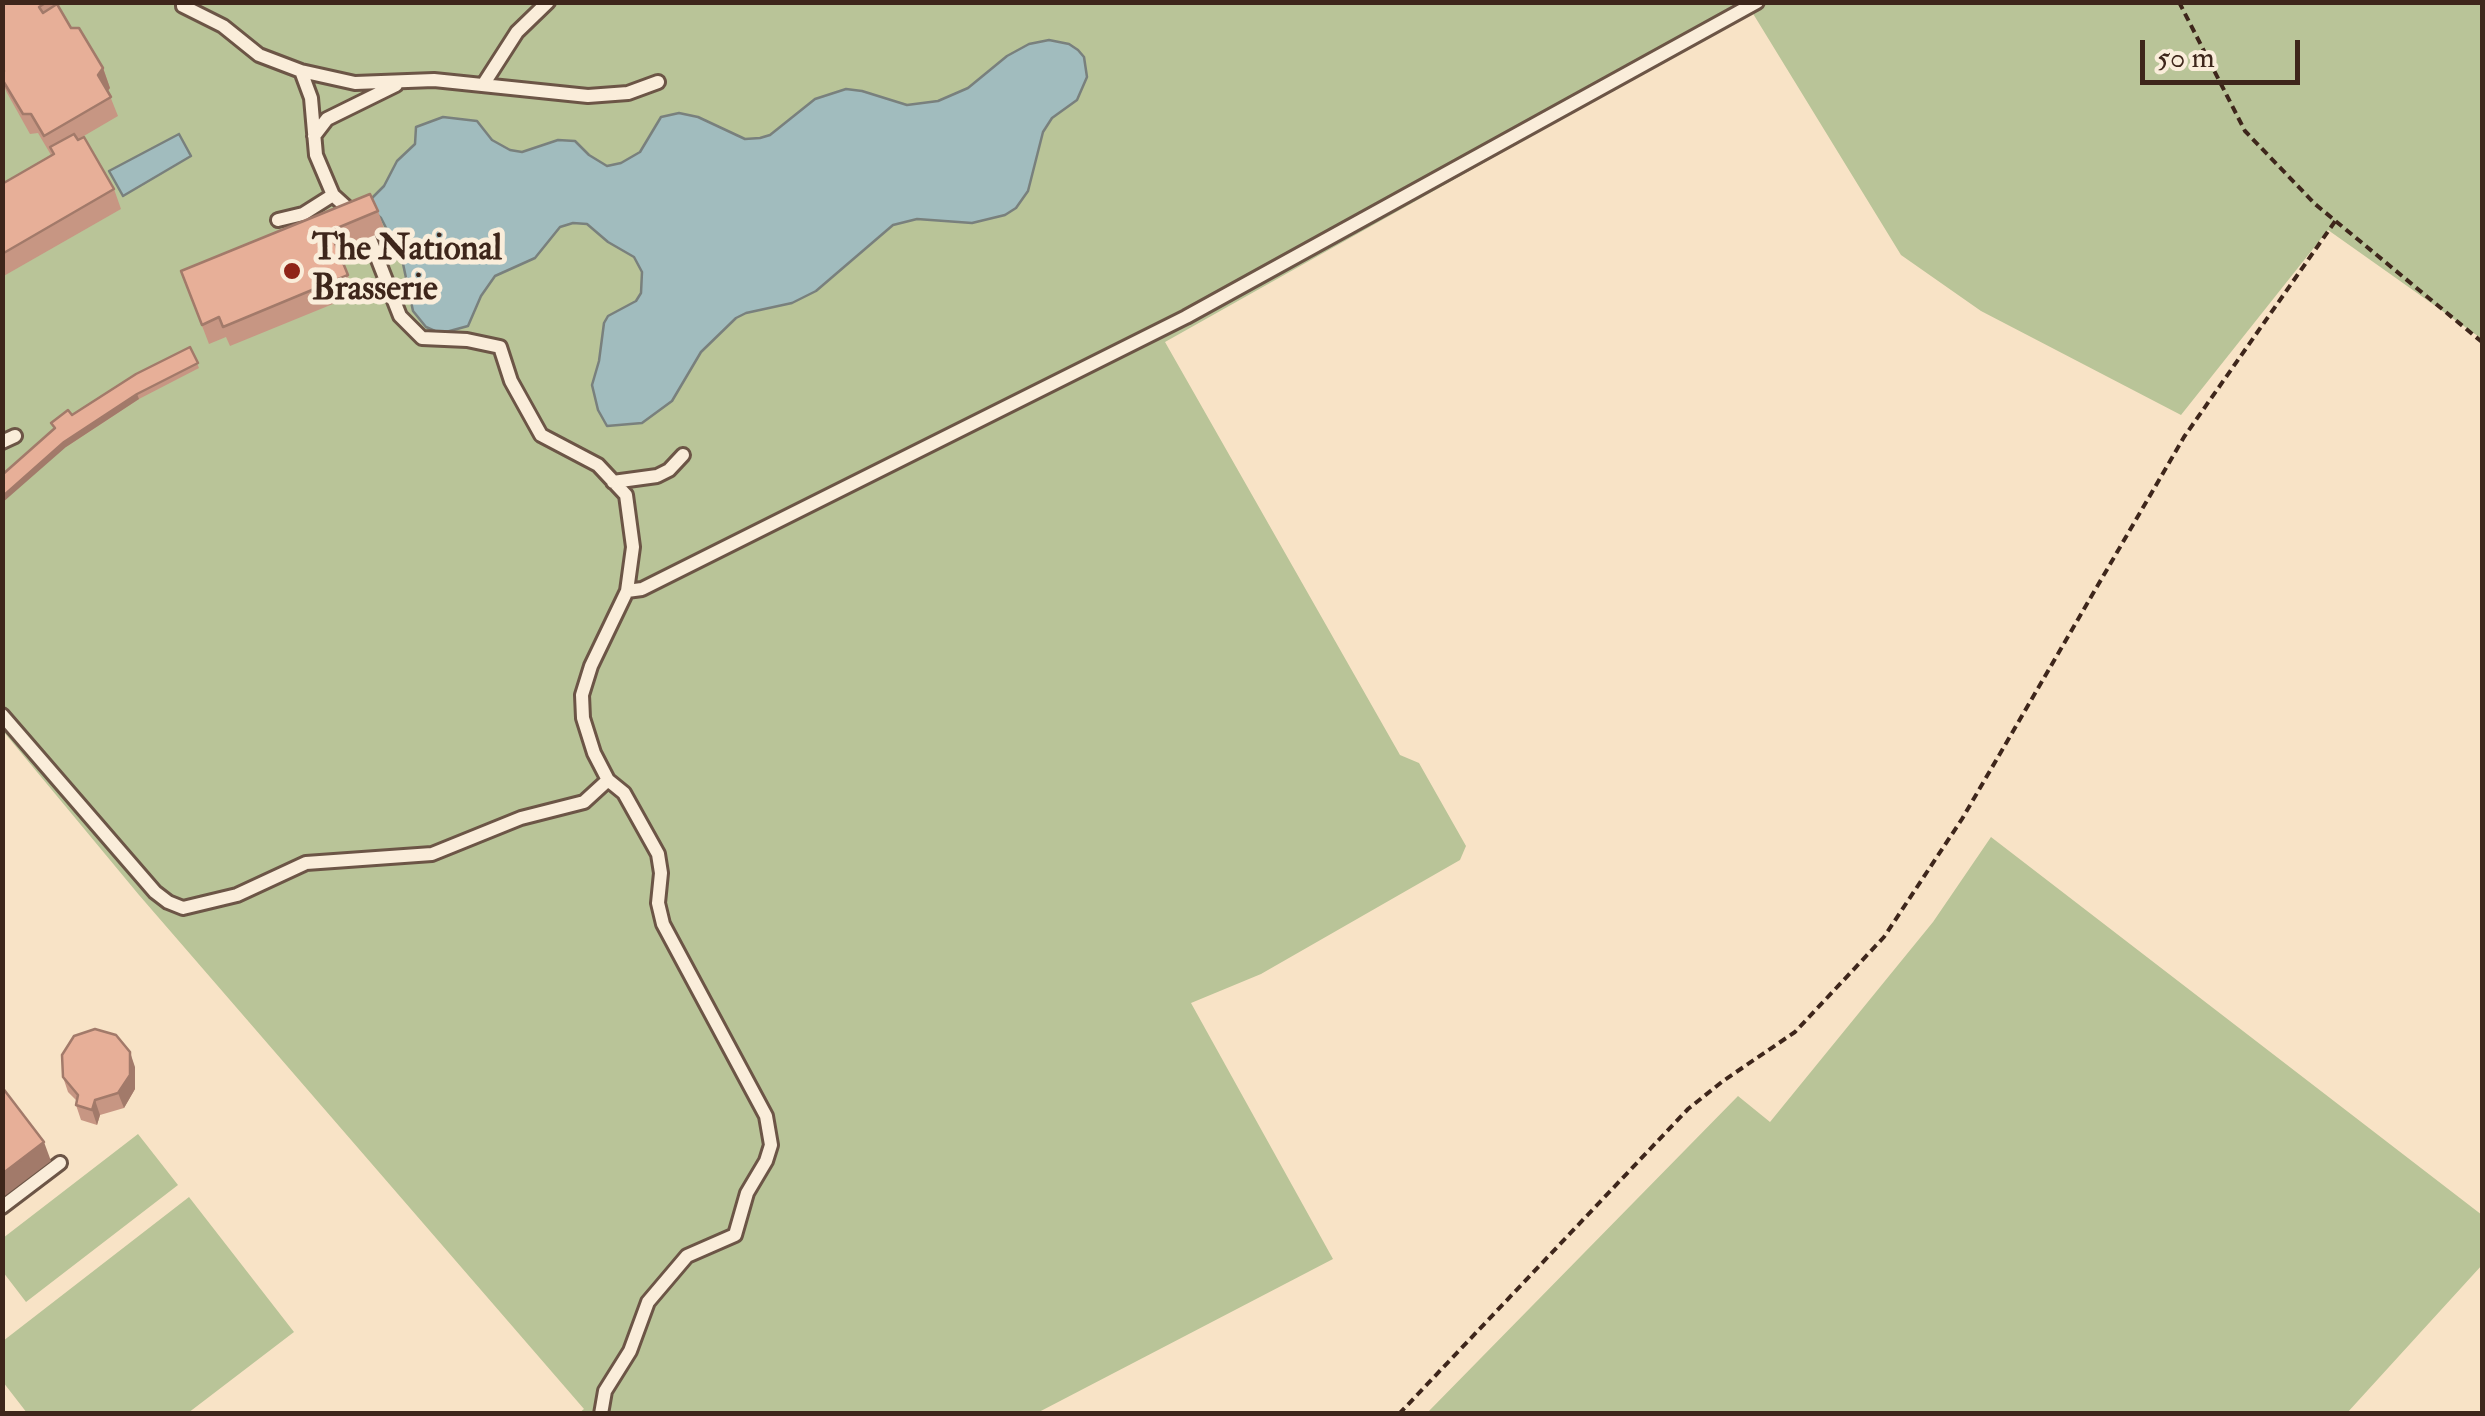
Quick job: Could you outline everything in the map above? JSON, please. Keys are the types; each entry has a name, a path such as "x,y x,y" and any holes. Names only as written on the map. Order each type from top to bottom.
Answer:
{"lane":[{"path":"183,2 223,26 259,55 302,71 355,83 434,80 588,96 628,93 658,82"},
{"path":"483,84 517,32 548,2"},
{"path":"627,591 642,588 1186,318 1757,2"},
{"path":"302,71 311,98 320,168 333,195 360,221"},
{"path":"314,136 327,120 398,84"},
{"path":"278,220 303,214 333,195"},
{"path":"370,237 400,316 422,338 467,340 500,347 511,381 541,435 598,465 626,495 633,547 627,591 601,640 582,695 582,718 608,780 624,793 658,854 658,903 663,924 766,1116 771,1145 746,1193 735,1235 687,1256 648,1302 630,1352 605,1391 601,1414"},
{"path":"613,482 657,476 670,470 683,455"},
{"path":"2,715 155,892 183,908 238,894 306,863 406,858 444,851 521,818 584,802 608,780"},
{"path":"2,1207 60,1163"}],"path":[{"path":"2179,2 2245,132 2315,204 2482,342"},
{"path":"1398,1414 1688,1109 1795,1032 1884,938 1962,819 2184,437 2336,220"}],"green space":[{"path":"2,3 2482,3 2482,339 2328,230 2181,415 1981,311 1901,255 1752,12 1165,342 1400,755 1419,763 1466,846 1460,860 1261,974 1191,1003 1333,1259 1037,1413 579,1413 584,1409 139,895 3,731"},
{"path":"1991,837 2482,1215 2482,1265 2347,1413 1427,1413 1738,1096 1770,1122 1933,922"},
{"path":"138,1134 178,1185 26,1302 3,1272 3,1238"},
{"path":"189,1197 294,1332 188,1413 27,1413 3,1382 3,1341"}],"water":[{"path":"1049,40 1078,50 1084,57 1087,77 1077,100 1052,118 1043,132 1028,191 1016,208 1005,215 972,223 917,219 893,225 816,291 792,303 736,318 701,352 672,401 642,423 607,426 592,385 604,323 608,316 636,301 641,293 642,272 634,257 587,224 560,227 535,258 495,276 468,326 435,331 426,327 413,311 402,259 381,218 372,210 372,198 384,186 397,161 415,144 416,127 443,117 477,121 492,140 510,150 522,152 558,140 575,141 607,166 640,152 661,117 679,113 698,117 745,139 760,138 770,135 815,99 846,89 907,105 938,101 968,88 1007,56 1029,44"},
{"path":"179,134 191,156 123,196 109,171"}],"building":[{"path":"2,2 47,2 39,7 43,13 57,4 71,28 79,28 103,68 98,75 111,97 44,136 31,114 23,114 2,79"},
{"path":"74,134 78,140 84,137 114,189 2,254 2,184 54,154 50,147"},
{"name":"The National Brasserie","path":"370,194 378,211 330,231 348,275 223,327 219,317 202,325 181,271"},
{"path":"190,347 198,363 137,394 64,442 2,497 2,475 55,428 51,423 68,410 72,415 136,374"},
{"path":"95,1029 116,1035 130,1052 130,1075 118,1093 95,1100 92,1110 76,1105 78,1095 63,1077 62,1055 74,1036"},
{"path":"2,1087 44,1142 2,1174"}],"place":[{"name":"The National Brasserie","path":"292,271"}]}
